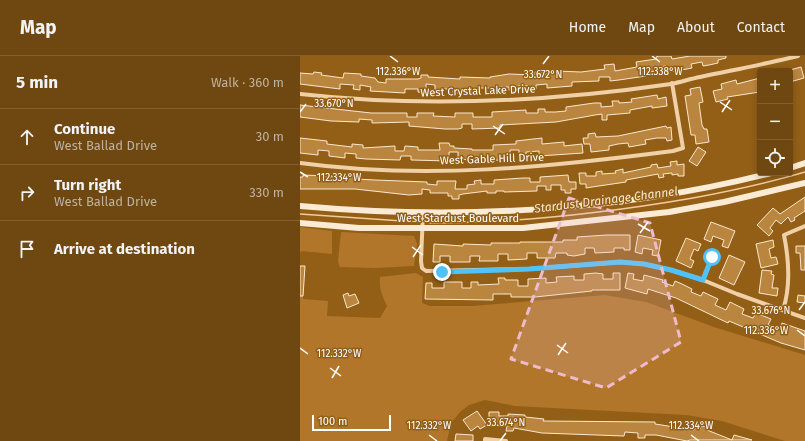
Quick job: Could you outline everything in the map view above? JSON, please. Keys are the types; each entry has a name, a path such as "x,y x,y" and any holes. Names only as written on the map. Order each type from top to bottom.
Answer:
{"street":[{"name":"West Crystal Lake Drive","path":"300,94 383,102 446,103 500,101 577,95 672,83 736,71 798,56"},
{"name":"West Gable Hill Drive","path":"300,163 410,170 512,169 674,151 683,148 672,83"},
{"path":"793,167 805,163"},
{"name":"West Stardust Boulevard","path":"300,206 357,211 514,211 629,200 695,189 757,176"},
{"name":"West Stardust Boulevard","path":"300,223 359,228 523,228 620,219 724,202 805,183"},
{"path":"423,212 421,261 422,268 426,271 529,269 620,262 658,267 703,280 736,294 805,318"},
{"path":"783,310 788,295 788,254 784,235 805,226"},
{"path":"703,280 712,257"},
{"path":"485,440 506,441"}],"highlighted area":[{"path":"569,198 650,223 681,342 606,388 511,359"}],"shaded area":[{"path":"300,227 332,231 332,254 300,252"},
{"path":"341,232 414,236 417,244 414,266 375,268 340,267 338,261"},
{"path":"416,273 423,277 422,303 430,306 473,306 605,295 646,302 714,327 805,355 805,441 785,441 722,421 686,415 515,406 485,400 469,405 460,412 451,423 447,441 300,441 300,294 303,295 303,299 328,301 327,316 380,318 387,306 381,292 380,277"}],"building":[{"path":"671,56 672,59 690,56 726,56 726,58 718,60 718,63 709,65 703,66 702,62 691,64 692,68 676,71 667,72 666,66 654,68 655,71 645,73 646,76 610,81 610,77 599,77 599,81 572,82 572,86 547,88 547,84 536,85 536,89 528,90 528,86 518,86 518,90 509,90 509,87 498,87 498,91 490,92 490,88 479,88 479,92 471,92 471,89 460,89 460,93 453,93 453,89 442,89 442,93 435,93 435,85 426,84 426,93 418,92 418,89 405,89 405,93 370,91 371,87 360,85 360,90 353,89 354,85 340,84 340,89 300,84 300,73 313,74 314,72 322,73 321,75 343,78 344,73 361,74 361,76 375,78 378,82 386,83 386,79 418,79 421,78 421,75 428,75 428,77 460,79 460,77 490,78 509,74 535,75 535,72 542,72 542,75 556,71 581,72 605,69 604,65 614,64 615,71 637,67 636,62 656,59 656,57"},
{"path":"801,67 804,78 793,81 793,69"},
{"path":"757,79 757,92 727,97 728,99 716,102 713,91 722,89 721,84 736,80 737,84"},
{"path":"700,87 703,102 699,103 702,125 704,129 707,129 709,142 696,144 695,135 691,135 685,96 691,95 690,89"},
{"path":"657,95 658,99 666,97 667,106 652,108 652,106 630,110 630,113 607,115 607,120 602,120 602,114 556,122 500,125 500,128 472,129 472,124 462,124 462,128 445,129 409,126 409,122 372,123 372,120 359,119 359,122 331,121 300,117 300,105 371,113 407,113 407,117 417,117 417,113 434,113 433,116 455,117 455,113 473,113 473,117 492,117 492,112 526,110 526,113 538,113 538,109 545,109 545,112 555,112 566,111 566,107 594,103 601,103 601,107 613,106 612,101 619,101 619,103 632,102 631,99"},
{"path":"666,126 667,128 671,127 672,140 667,141 666,138 657,138 645,140 646,144 629,147 628,143 618,144 609,146 609,150 591,152 590,144 584,144 583,138 588,138 588,134 595,133 596,137 618,136"},
{"path":"300,138 327,141 327,144 352,147 352,144 363,145 363,148 395,146 395,151 404,151 405,146 418,147 418,150 440,150 439,143 449,143 450,146 454,146 454,148 493,150 493,145 516,144 516,141 542,138 542,144 564,142 564,146 582,144 583,153 539,156 539,151 526,152 526,157 519,158 519,150 510,150 510,155 500,156 500,160 472,161 458,158 458,152 449,152 449,161 411,160 411,156 401,156 400,160 366,159 356,158 356,154 345,153 345,158 329,156 329,151 318,150 318,155 300,153"},
{"path":"698,147 706,152 697,166 689,161"},
{"path":"677,161 677,165 684,164 684,176 678,176 678,174 672,175 672,173 663,174 664,177 659,178 658,174 626,180 626,182 586,188 586,184 580,184 579,173 586,173 586,176 596,176 596,172 602,171 602,174 616,173 615,171 623,169 623,173 651,167 651,165 657,164 658,168 671,166 670,162"},
{"path":"303,175 427,182 427,184 437,185 437,181 456,181 455,189 467,189 467,185 475,184 474,181 481,180 481,184 494,184 494,180 523,178 530,178 530,182 540,182 540,177 568,175 569,182 576,182 576,189 571,189 571,193 565,193 565,190 561,190 561,185 551,185 551,190 546,190 546,186 537,186 537,191 496,191 496,193 487,193 487,191 463,194 459,195 459,199 452,199 452,196 448,196 448,193 430,193 430,190 422,189 422,194 409,195 355,189 300,189 300,177 303,177"},
{"path":"805,197 805,211 794,218 795,220 791,222 788,217 781,224 776,220 770,228 773,231 769,236 757,225 773,208 780,214"},
{"path":"711,222 735,231 728,248 722,246 724,240 713,236 711,242 704,239"},
{"path":"630,235 630,250 624,250 624,248 614,248 614,252 595,253 594,248 585,248 585,254 574,256 567,255 567,253 556,253 555,258 537,258 537,253 527,253 527,259 508,260 508,254 498,254 498,261 479,261 480,256 470,256 470,262 450,262 450,256 440,256 440,262 433,262 434,244 463,246 463,244 491,245 491,243 563,242 563,240 577,240 577,237"},
{"path":"638,235 661,240 658,256 652,255 653,250 643,248 642,254 635,252"},
{"path":"686,238 701,244 698,251 694,249 690,259 694,261 691,268 676,261"},
{"path":"773,240 774,247 769,249 771,258 776,257 778,264 761,268 756,244"},
{"path":"796,246 805,246 805,270 801,270 800,253 796,253"},
{"path":"729,255 745,262 734,285 719,278"},
{"path":"300,266 305,266 303,296 300,296"},
{"path":"762,270 772,271 771,274 774,275 772,288 778,288 777,296 759,293"},
{"path":"613,273 620,273 620,290 592,290 535,297 511,297 511,294 493,294 493,300 425,299 426,283 432,283 432,288 444,288 444,282 462,282 462,288 471,288 471,282 478,282 478,285 499,284 498,278 505,278 505,280 518,280 518,286 528,286 528,279 546,278 546,283 557,282 556,277 574,276 574,280 584,280 584,274 603,274 603,279 613,279"},
{"path":"628,273 634,274 633,279 643,281 644,275 663,280 662,282 673,286 675,281 692,289 691,292 701,296 703,292 718,299 715,305 726,310 730,302 744,309 742,314 753,318 756,313 771,319 768,325 779,330 782,323 805,331 805,350 781,343 729,321 728,323 676,298 648,289 647,294 625,288"},
{"path":"348,293 349,296 355,294 359,303 347,308 343,295"},
{"path":"798,295 805,296 805,303 797,302"},
{"path":"477,411 487,425 480,429 478,426 471,431 463,420"},
{"path":"489,412 499,412 499,416 508,416 508,414 525,415 525,417 544,419 543,421 655,422 655,424 694,430 694,428 700,429 701,426 707,427 707,430 732,440 687,441 656,435 645,435 645,438 638,438 638,433 625,432 624,436 542,433 514,428 513,431 506,431 507,426 489,426"},
{"path":"456,434 473,435 473,441 455,441"},
{"path":"734,435 752,440 732,440"}],"waterway":[{"name":"Stardust Drainage Channel","path":"430,223 463,223 595,213 721,193 805,172"},
{"name":"Stardust Drainage Channel","path":"300,214 417,222"}],"route":[{"path":"442,272 529,269 620,262 644,264 671,270 703,280 712,257"}]}
